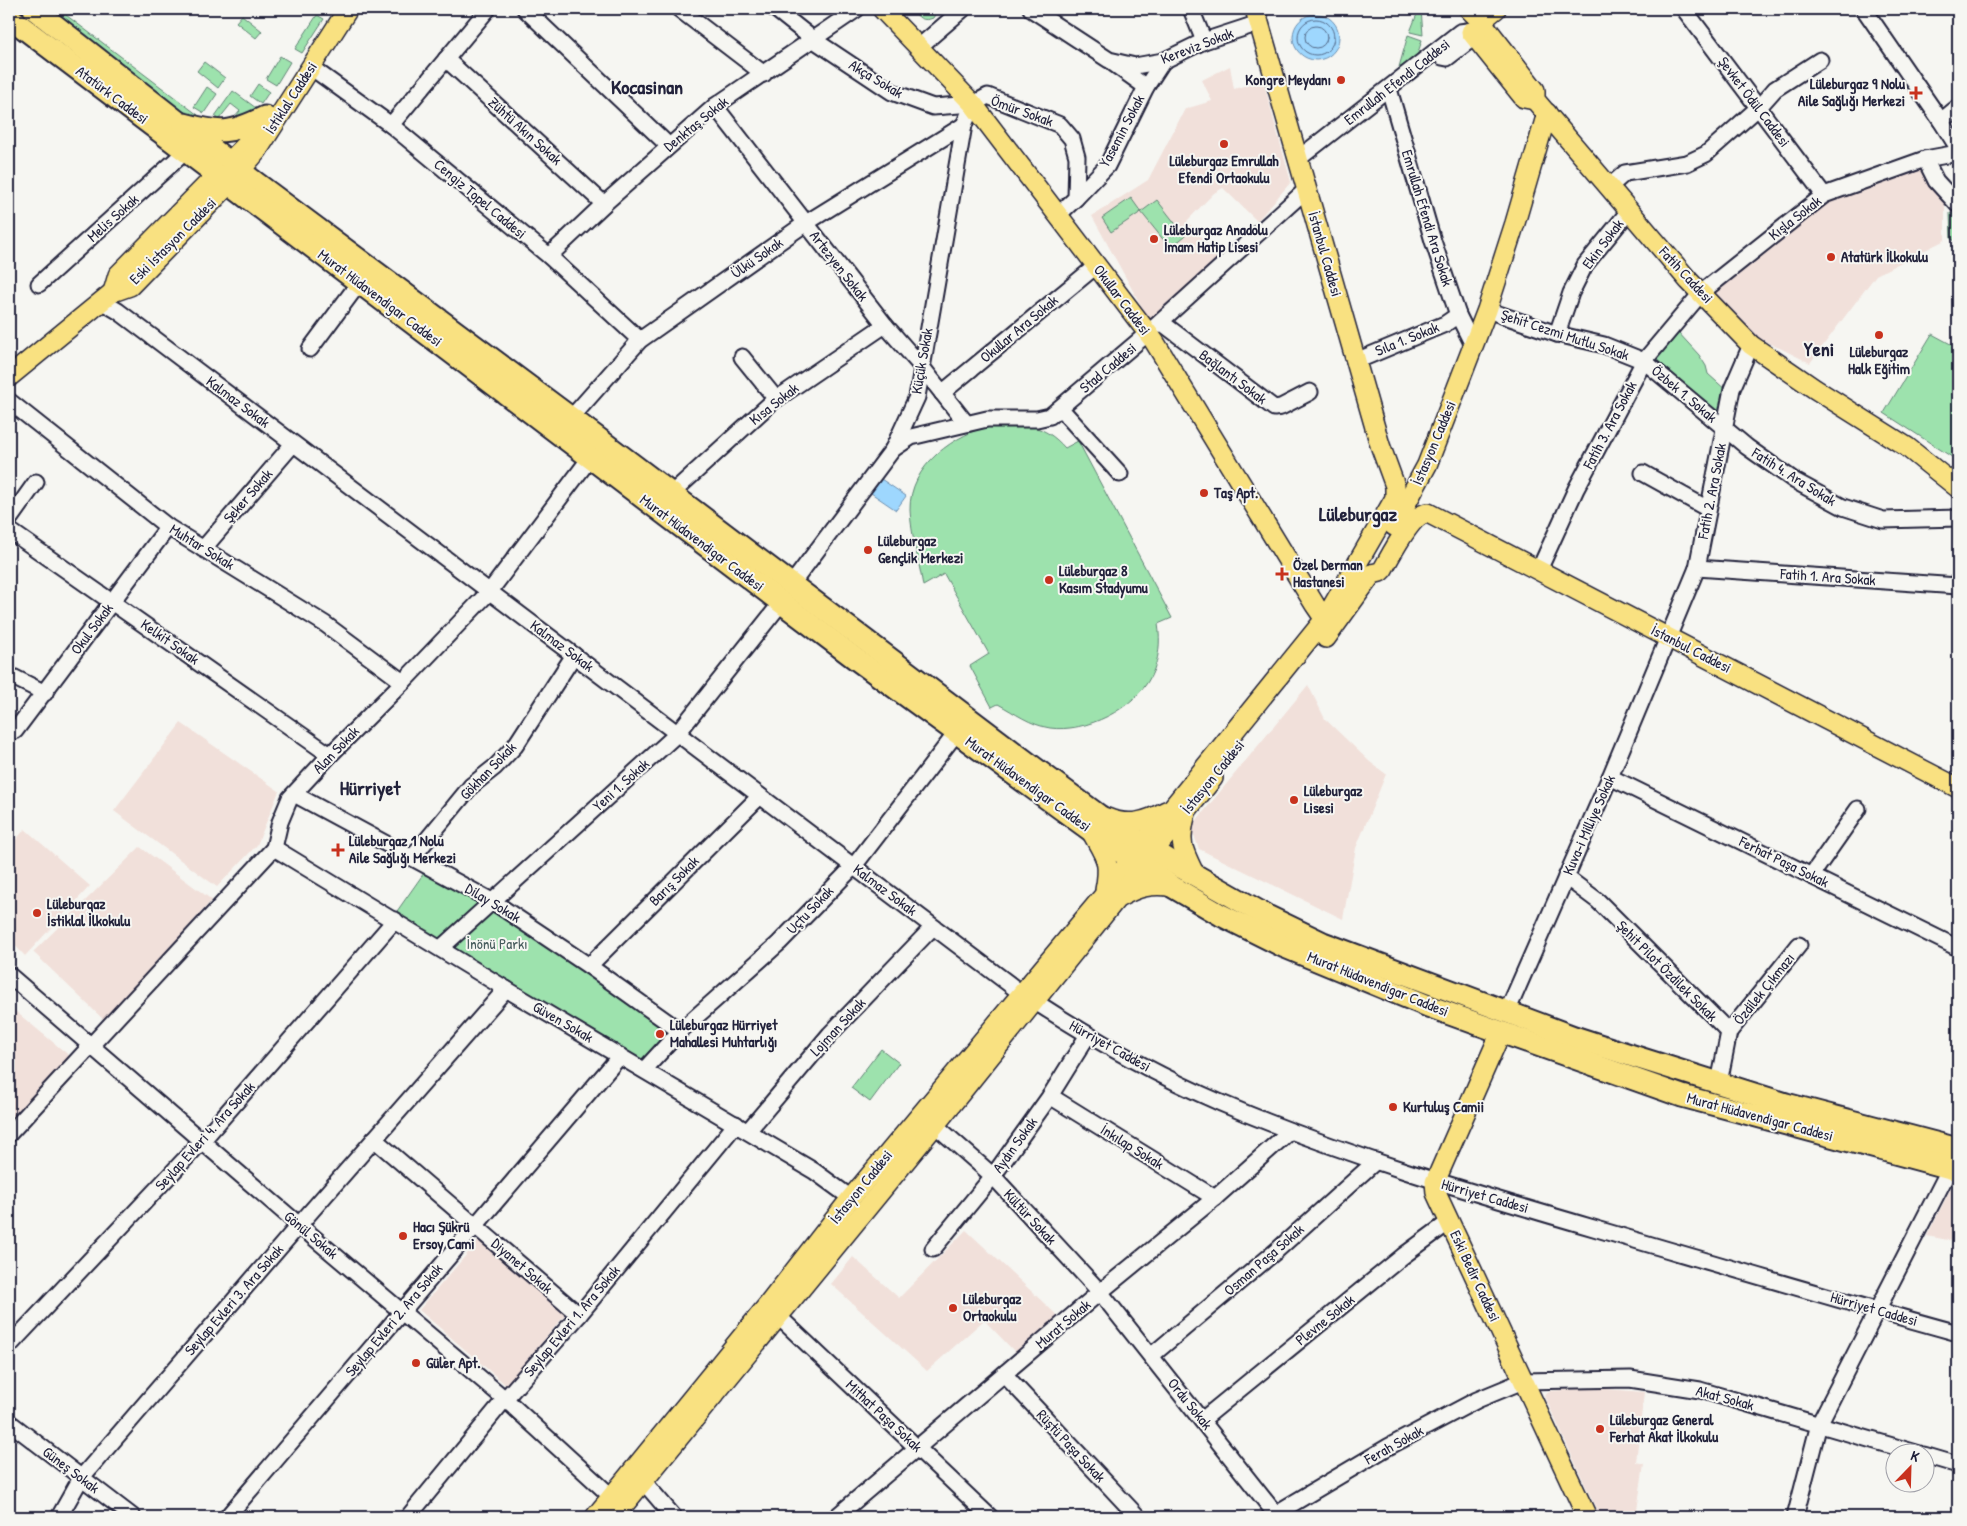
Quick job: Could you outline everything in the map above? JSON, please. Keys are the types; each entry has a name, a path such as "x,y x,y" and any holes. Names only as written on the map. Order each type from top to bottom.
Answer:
{"highway":[{"name":"Atatürk Caddesi","path":"34,9 177,122 229,173"},
{"name":"Atatürk Caddesi","path":"9,16 186,151 229,173"},
{"path":"177,122 204,129 229,131 241,129 265,117"},
{"name":"Murat Hüdavendigar Caddesi","path":"229,173 359,283 590,458 786,594 1095,823"},
{"name":"Murat Hüdavendigar Caddesi","path":"229,173 571,418 671,494 786,594 957,732 1143,855 1174,887 1221,915 1285,947 1428,1006 1682,1096 1955,1162"},
{"name":"Murat Hüdavendigar Caddesi","path":"1143,855 1195,875 1267,916 1323,943 1574,1037 1795,1107 1955,1162"}],"main road":[{"name":"İstiklal Caddesi","path":"229,173 246,144 336,9"},
{"name":"İstiklal Caddesi","path":"229,173 257,150 312,68 348,9"},
{"name":"Okullar Caddesi","path":"882,9 974,104 1096,266 1154,328 1328,624"},
{"name":"Emrullah Efendi Caddesi","path":"1474,21 1496,9"},
{"name":"İstanbul Caddesi","path":"1257,16 1380,445 1395,486 1408,505 1432,515 1539,570 1958,788"},
{"name":"Fatih Caddesi","path":"1474,21 1535,90 1541,106 1689,281 1702,292 1751,345 1815,389 1906,447 1958,488"},
{"name":"İstasyon Caddesi","path":"616,1507 858,1203 1110,896 1328,624 1372,574 1369,567 1408,505 1427,465 1474,345 1515,223 1541,106"},
{"name":"Eski İstasyon Caddesi","path":"9,377 107,296 118,275 229,173"},
{"path":"1328,624 1408,505"},
{"path":"1174,887 1160,884 1151,885 1110,896 1108,867 1095,823 1114,821 1127,824 1140,823 1179,809 1183,850 1195,875"},
{"path":"1435,1182 1501,1032"},
{"name":"Eski Bedir Caddesi","path":"1435,1182 1436,1192 1449,1222 1587,1517"},
{"name":"İstasyon Caddesi","path":"595,1517 616,1507 643,1482 772,1311"}],"street":[{"path":"391,125 488,9"},
{"path":"525,9 670,146"},
{"path":"679,9 764,74"},
{"name":"Akça Sokak","path":"775,9 814,40 892,92 933,107 974,104"},
{"name":"Denktaş Sokak","path":"549,256 604,204 715,106 857,9"},
{"path":"919,47 964,9"},
{"name":"Kereviz Sokak","path":"1031,9 1108,60 1135,66 1164,61 1257,16"},
{"path":"1191,9 1204,41"},
{"name":"Şevket Ödül Caddesi","path":"1684,9 1824,195"},
{"path":"1864,9 1958,148"},
{"name":"Emrullah Efendi Caddesi","path":"1298,159 1460,32 1467,31 1474,21"},
{"name":"Zühtü Akın Sokak","path":"446,59 604,204"},
{"path":"1108,60 1146,87"},
{"path":"1609,187 1625,173 1698,159 1759,107 1775,89 1820,60"},
{"name":"Yasemin Sokak","path":"1076,198 1107,166 1146,87 1164,61"},
{"name":"Cengiz Topel Caddesi","path":"312,68 391,125 549,256 640,340"},
{"name":"Emrullah Efendi Ara Sokak","path":"1389,89 1433,241 1458,315 1474,345"},
{"name":"Ömür Sokak","path":"974,104 988,96 1060,125 1072,139 1077,157 1076,198"},
{"name":"Küçük Sokak","path":"786,594 893,449 917,397 964,125 974,104"},
{"name":"Artezyen Sokak","path":"715,106 885,325 921,366 966,423"},
{"path":"1941,121 1958,107"},
{"name":"Ülkü Sokak","path":"571,418 640,340 806,223 964,125"},
{"name":"Melis Sokak","path":"40,284 186,151"},
{"name":"Kışla Sokak","path":"1702,292 1824,195 1925,159 1958,153"},
{"path":"1925,159 1936,181 1958,205"},
{"name":"Stad Caddesi","path":"893,449 912,437 966,423 987,419 1037,419 1050,416 1154,328 1307,189"},
{"path":"1058,215 1076,198"},
{"name":"Ekin Sokak","path":"1557,334 1571,293 1585,265 1629,210"},
{"name":"Okullar Ara Sokak","path":"942,393 1096,266"},
{"path":"310,349 359,283"},
{"name":"Fatih 3. Ara Sokak","path":"1539,570 1576,489 1644,361 1702,292"},
{"name":"Kalmaz Sokak","path":"107,296 118,312 1028,997"},
{"name":"Şehit Cezmi Mutlu Sokak","path":"1486,310 1557,334 1604,345 1644,361"},
{"name":"Sıla 1. Sokak","path":"1356,361 1444,324 1458,315"},
{"name":"Kısa Sokak","path":"671,494 776,399 885,325"},
{"name":"Bağlantı Sokak","path":"1154,328 1208,358 1274,408 1281,407 1310,392"},
{"name":"Fatih 2. Ara Sokak","path":"1669,637 1697,568 1732,389 1751,345"},
{"path":"742,357 776,399"},
{"name":"Özbek 1. Sokak","path":"1644,361 1724,428"},
{"name":"Muhtar Sokak","path":"9,401 168,527 325,624 403,682"},
{"path":"1060,408 1120,474"},
{"name":"Fatih 4. Ara Sokak","path":"1724,428 1795,481 1843,508 1883,520 1958,518"},
{"name":"Şeker Sokak","path":"203,549 293,444"},
{"name":"Alan Sokak","path":"9,1134 274,848 280,822 290,798 490,591 590,458"},
{"path":"1643,473 1708,509"},
{"path":"9,520 36,482"},
{"name":"Okul Sokak","path":"15,731 168,527"},
{"name":"Kelkit Sokak","path":"9,530 330,755"},
{"name":"Fatih 1. Ara Sokak","path":"1697,568 1958,586"},
{"name":"Yeni 1. Sokak","path":"441,948 677,734 786,594"},
{"name":"Kuva-i Milliye Sokak","path":"1508,1012 1669,637"},
{"name":"Gökhan Sokak","path":"412,858 471,786 495,767 515,746 574,655"},
{"path":"9,676 45,692"},
{"name":"Uçtu Sokak","path":"644,1070 680,1031 779,942 854,866 957,732"},
{"name":"Ferhat Paşa Sokak","path":"1610,777 1958,948"},
{"name":"Dilay Sokak","path":"294,794 492,901 589,966 680,1031"},
{"name":"Barış Sokak","path":"589,966 760,796"},
{"path":"1812,876 1858,809"},
{"name":"Güven Sokak","path":"274,848 506,989 742,1127 814,1171 858,1203"},
{"name":"Şehit Pilot Özdilek Sokak","path":"1566,877 1598,901 1729,1032 1719,1083"},
{"name":"Seylap Evleri 4. Ara Sokak","path":"9,1346 202,1141 395,920"},
{"name":"Lojman Sokak","path":"742,1127 934,927"},
{"name":"Özdilek Çıkmazı","path":"1729,1032 1799,945"},
{"name":"Gönül Sokak","path":"9,976 505,1400 616,1507"},
{"name":"Seylap Evleri 3. Ara Sokak","path":"59,1517 82,1478 299,1225 506,989"},
{"name":"Hürriyet Caddesi","path":"1028,997 1088,1035 1172,1080 1220,1103 1290,1130 1435,1182 1876,1311 1958,1333"},
{"name":"Aydın Sokak","path":"933,1249 993,1176 1050,1096 1088,1035"},
{"name":"Seylap Evleri 2. Ara Sokak","path":"228,1517 620,1056"},
{"name":"İnkılap Sokak","path":"1050,1096 1215,1198"},
{"name":"Kültür Sokak","path":"928,1119 993,1176 1100,1292"},
{"name":"Seylap Evleri 1. Ara Sokak","path":"408,1517 505,1400 742,1127"},
{"name":"Murat Sokak","path":"836,1517 1100,1292 1215,1198 1290,1130"},
{"name":"Diyanet Sokak","path":"374,1139 579,1315"},
{"name":"Osman Paşa Sokak","path":"1151,1356 1275,1252 1376,1161"},
{"path":"1795,1517 1819,1424 1955,1162"},
{"name":"Plevne Sokak","path":"1202,1420 1403,1256 1449,1222"},
{"name":"Ordu Sokak","path":"1100,1292 1202,1420 1274,1516"},
{"name":"Mithat Paşa Sokak","path":"772,1311 990,1517"},
{"name":"Rüştü Paşa Sokak","path":"1004,1374 1138,1517"},
{"name":"Akat Sokak","path":"1523,1381 1630,1379 1700,1390 1886,1444"},
{"name":"Ferah Sokak","path":"1274,1516 1388,1447 1477,1400 1523,1381"},
{"name":"Güneş Sokak","path":"9,1422 133,1517"},
{"path":"1934,1458 1958,1465"},
{"path":"643,1482 674,1517"}],"shaded area":[{"path":"1230,66 1234,89 1263,80 1291,182 1257,221 1223,188 1214,193 1187,221 1219,257 1150,322 1092,216 1148,180 1185,109 1212,101 1202,80"},
{"name":"Atatürk İlkokulu","path":"1921,166 1929,184 1945,204 1945,240 1876,275 1810,363 1757,337 1711,291 1817,205"},
{"name":"Lüleburgaz Lisesi","path":"1308,685 1325,719 1370,762 1386,774 1356,848 1343,919 1199,849 1191,827"},
{"path":"181,723 279,791 257,845 217,887 114,811"},
{"name":"Lüleburgaz İstiklal İlkokulu","path":"25,829 90,886 25,956 9,939 9,848"},
{"path":"140,847 212,900 105,1021 33,952"},
{"path":"9,1006 71,1057 9,1123"},
{"path":"1951,1188 1958,1191 1958,1242 1927,1236"},
{"name":"Lüleburgaz Ortaokulu","path":"966,1230 1061,1319 1015,1352 984,1320 927,1371 831,1284 853,1257 899,1298"},
{"path":"479,1240 565,1315 506,1385 419,1310"},
{"name":"Lüleburgaz General Ferhat Akat İlkokulu","path":"1594,1388 1644,1392 1636,1462 1644,1464 1636,1517 1600,1517 1544,1395 1549,1391"}],"green space":[{"path":"47,9 58,9 198,115 194,120"},
{"path":"914,9 938,9 933,18 927,20 919,17"},
{"path":"1416,9 1421,9 1423,35 1410,32 1417,14"},
{"path":"242,15 262,31 256,38 236,22"},
{"path":"317,15 324,19 302,53 295,49"},
{"path":"1408,35 1422,40 1414,66 1399,67"},
{"path":"280,56 290,62 276,85 266,79"},
{"path":"204,62 225,78 218,88 197,71"},
{"path":"258,84 269,92 261,104 250,96"},
{"path":"207,87 217,94 204,113 194,107"},
{"path":"233,91 256,108 244,124 235,117 240,111 231,104 219,119 215,116"},
{"path":"1131,198 1141,212 1111,232 1102,218"},
{"path":"1157,200 1185,236 1170,248 1141,212"},
{"path":"1950,213 1958,216 1958,242 1951,239"},
{"path":"1677,331 1699,355 1706,366 1708,374 1727,391 1718,417 1651,362"},
{"path":"1932,334 1958,348 1958,461 1884,413"},
{"name":"Lüleburgaz 8 Kasım Stadyumu","path":"995,424 1033,427 1049,434 1065,448 1078,441 1172,618 1158,624 1158,657 1154,670 1144,688 1133,699 1108,716 1078,727 1050,728 1029,721 998,704 992,707 970,666 989,654 944,574 923,586 913,538 910,510 912,494 917,479 937,454 950,444 965,435"},
{"path":"426,870 483,902 442,940 395,914"},
{"name":"İnönü Parkı","path":"492,909 584,971 667,1032 642,1061 452,948"},
{"path":"881,1049 899,1063 870,1102 851,1088"}],"water":[{"path":"1316,14 1329,18 1335,24 1339,37 1335,50 1329,56 1316,60 1303,56 1297,50 1293,37 1297,24 1303,18"},
{"path":"881,479 906,496 896,510 871,493"}],"place":[{"name":"Kongre Meydanı","path":"1341,80"},
{"name":"Lüleburgaz 9 Nolu Aile Sağlığı Merkezi","path":"1916,93"},
{"name":"Lüleburgaz Emrullah Efendi Ortaokulu","path":"1224,144"},
{"name":"Lüleburgaz Anadolu İmam Hatip Lisesi","path":"1154,239"},
{"name":"Atatürk İlkokulu","path":"1831,257"},
{"name":"Lüleburgaz Halk Eğitim","path":"1879,335"},
{"name":"Taş Apt.","path":"1204,493"},
{"name":"Lüleburgaz Gençlik Merkezi","path":"868,550"},
{"name":"Özel Derman Hastanesi","path":"1282,574"},
{"name":"Lüleburgaz 8 Kasım Stadyumu","path":"1049,580"},
{"name":"Lüleburgaz Lisesi","path":"1294,800"},
{"name":"Lüleburgaz 1 Nolu Aile Sağlığı Merkezi","path":"338,850"},
{"name":"Lüleburgaz İstiklal İlkokulu","path":"37,913"},
{"name":"Lüleburgaz Hürriyet Mahallesi Muhtarlığı","path":"660,1034"},
{"name":"Kurtuluş Camii","path":"1393,1107"},
{"name":"Hacı Şükrü Ersoy Cami","path":"403,1236"},
{"name":"Lüleburgaz Ortaokulu","path":"953,1308"},
{"name":"Güler Apt.","path":"416,1363"},
{"name":"Lüleburgaz General Ferhat Akat İlkokulu","path":"1600,1429"}],"district":[{"name":"Kocasinan","path":"647,87"},
{"name":"Yeni","path":"1819,349"},
{"name":"Lüleburgaz","path":"1358,514"},
{"name":"Hürriyet","path":"370,788"}]}
